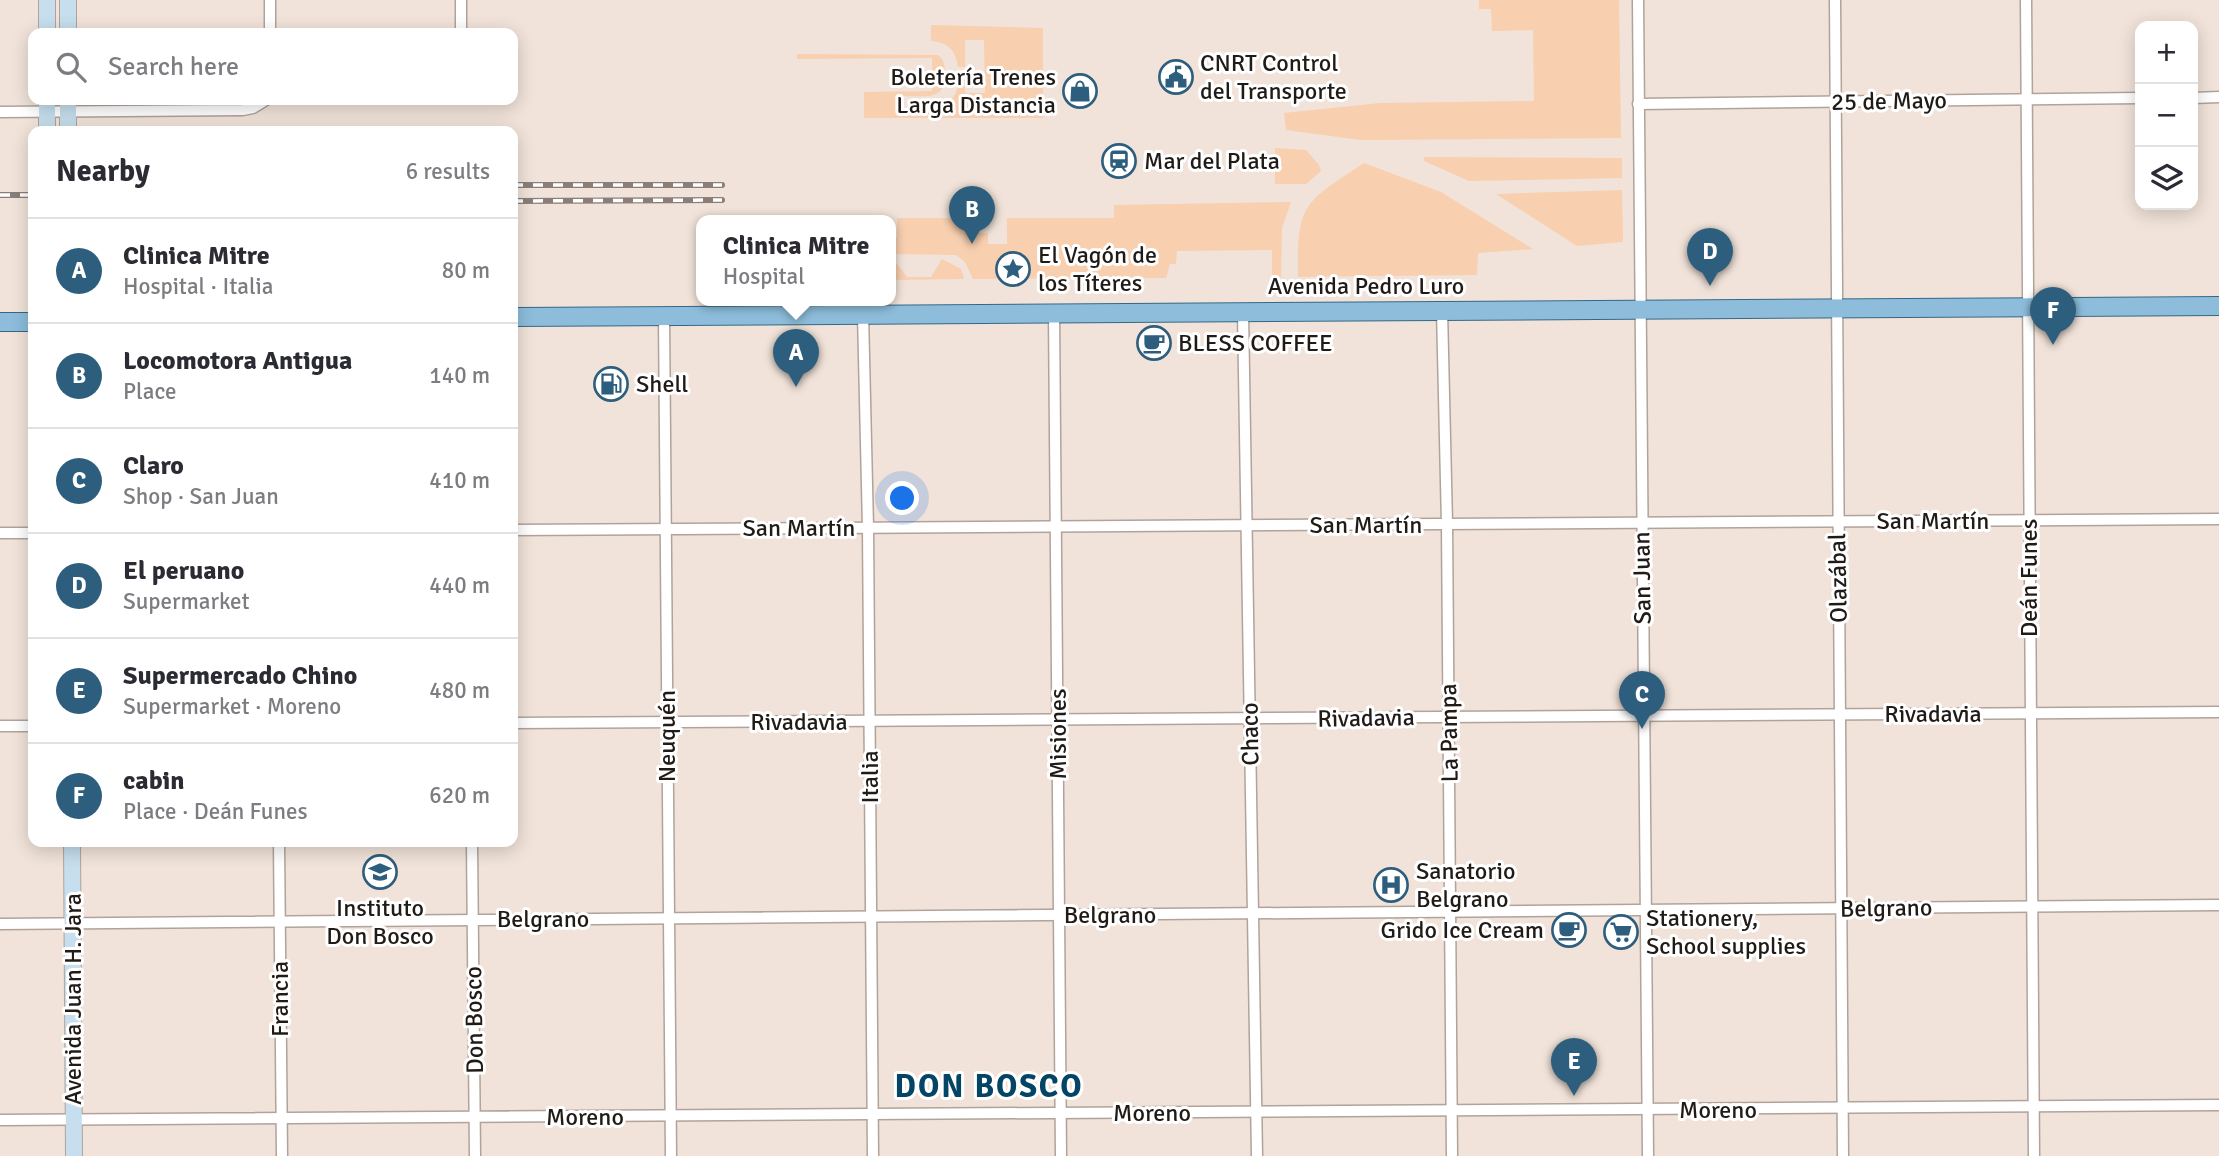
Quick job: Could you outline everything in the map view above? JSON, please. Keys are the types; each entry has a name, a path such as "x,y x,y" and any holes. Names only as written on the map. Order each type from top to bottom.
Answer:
{"main road":[{"path":"47,0 47,28"},
{"path":"68,0 68,28"},
{"path":"47,105 47,126"},
{"path":"68,106 68,126"},
{"name":"Avenida Pedro Luro","path":"518,317 2219,306"},
{"path":"0,322 28,322"},
{"name":"Avenida Juan H. Jara","path":"72,847 74,1156"}],"street":[{"path":"270,0 270,28"},
{"path":"461,0 461,28"},
{"name":"San Juan","path":"1638,0 1648,1156"},
{"name":"Olazábal","path":"1835,0 1835,308 1843,1156"},
{"name":"Deán Funes","path":"2026,0 2034,1156"},
{"path":"2198,98 2219,97"},
{"name":"25 de Mayo","path":"1638,104 2135,98"},
{"path":"0,112 47,105 243,110 256,105"},
{"name":"La Pampa","path":"1442,310 1447,524 1452,1156"},
{"name":"Chaco","path":"1243,312 1257,1156"},
{"name":"Misiones","path":"1054,313 1060,1156"},
{"name":"Italia","path":"863,314 869,528 873,1156"},
{"name":"Neuquén","path":"664,316 671,1156"},
{"name":"San Martín","path":"518,530 2219,520"},
{"path":"0,533 28,533"},
{"name":"Rivadavia","path":"518,723 2219,712"},
{"path":"0,726 28,726"},
{"name":"Francia","path":"279,847 282,1156"},
{"name":"Don Bosco","path":"472,847 475,1156"},
{"name":"Belgrano","path":"0,924 2219,905"},
{"name":"Moreno","path":"0,1120 1647,1111 2219,1105"}],"shaded area":[{"path":"1479,0 1619,0 1621,138 1361,140 1286,130 1284,113 1380,103 1534,101 1533,30 1492,31 1491,9 1479,9"},
{"path":"931,25 1043,28 1043,118 864,118 864,92 932,91 932,58 797,59 797,54 938,55 945,70 941,90 930,96 900,96 901,108 930,108 946,104 952,99 959,80 965,80 965,93 985,93 984,40 965,40 965,67 958,67 950,48 931,41"},
{"path":"1275,148 1306,150 1321,171 1306,184 1275,184"},
{"path":"1424,157 1622,158 1622,178 1469,181 1424,161"},
{"path":"1364,163 1441,192 1533,249 1478,253 1477,275 1298,277 1299,233 1308,207 1328,187"},
{"path":"1622,190 1623,242 1577,246 1496,194"},
{"path":"1291,202 1282,228 1281,277 1272,277 1272,250 1177,251 1176,264 1170,264 1166,278 973,279 965,262 956,255 896,254 897,218 980,218 980,233 988,233 988,244 1007,244 1007,218 1114,218 1114,205"},
{"path":"942,259 961,269 964,279 896,280 896,263 907,277 931,277"}],"railway":[{"path":"518,185 722,185"},
{"path":"0,195 28,195"},
{"path":"518,201 722,200"}],"place":[{"name":"CNRT Control del Transporte","path":"1176,77"},
{"name":"Boletería Trenes Larga Distancia","path":"1080,91"},
{"name":"Mar del Plata","path":"1119,161"},
{"name":"Locomotora Antigua","path":"972,244"},
{"name":"El Vagón de los Títeres","path":"1013,269"},
{"name":"El peruano","path":"1710,286"},
{"name":"BLESS COFFEE","path":"1154,343"},
{"name":"cabin","path":"2053,345"},
{"name":"Shell","path":"611,384"},
{"name":"Clinica Mitre","path":"796,387"},
{"name":"Claro","path":"1642,729"},
{"name":"Instituto Don Bosco","path":"380,872"},
{"name":"Sanatorio Belgrano","path":"1391,885"},
{"name":"Grido Ice Cream","path":"1569,930"},
{"name":"Stationery, School supplies","path":"1621,932"},
{"name":"Supermercado Chino","path":"1574,1096"}],"district":[{"name":"DON BOSCO","path":"989,1086"}]}
